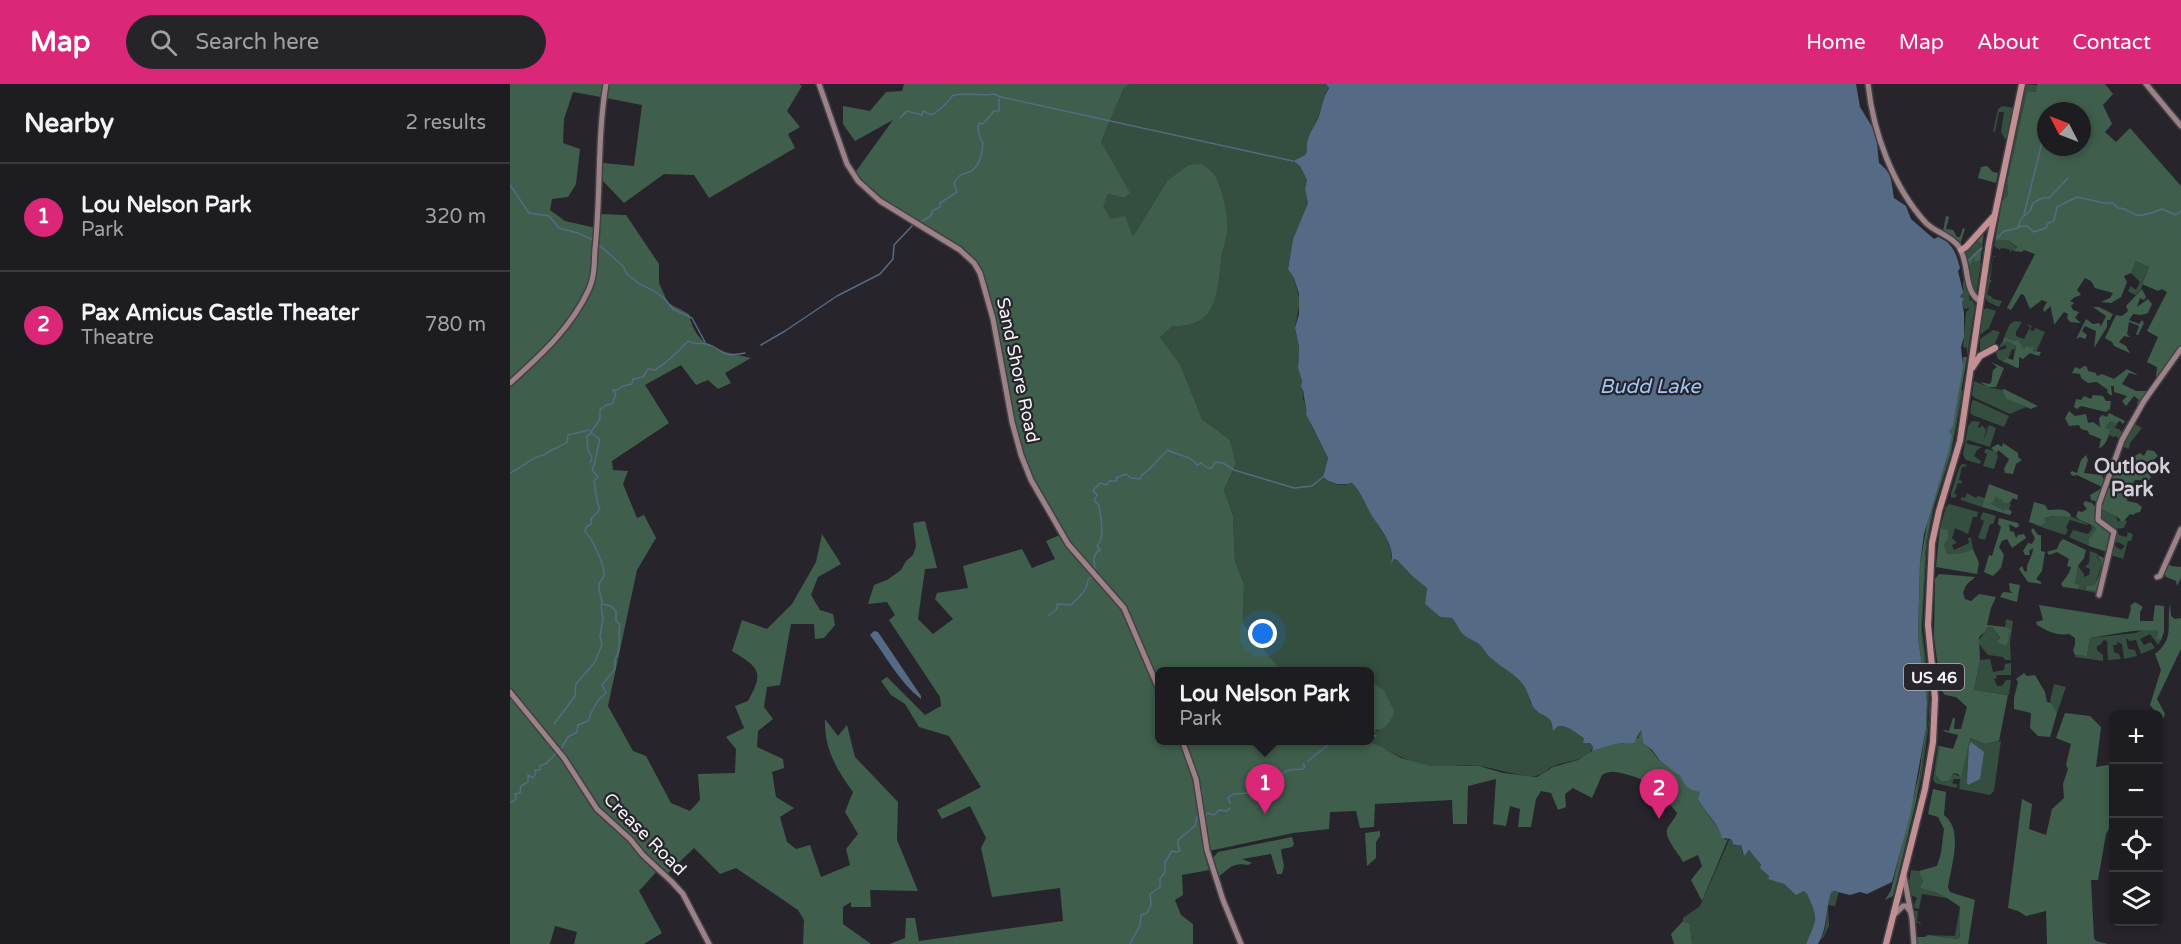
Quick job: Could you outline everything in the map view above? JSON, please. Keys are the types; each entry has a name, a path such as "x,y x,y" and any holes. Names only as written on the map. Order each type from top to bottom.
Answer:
{"main road":[{"name":"US 46","path":"1886,944 1925,789 1935,723 1935,684 1928,632 1931,553 1936,523 1958,447 1994,215 2022,84"},
{"path":"1961,250 1994,215"},
{"path":"1970,371 1980,357 1995,348"}],"street":[{"path":"510,383 570,323 592,279 598,225 606,84"},
{"name":"Sand Shore Road","path":"819,84 847,164 854,175 870,193 965,254 979,270 993,319 1009,409 1024,465 1062,536 1128,613 1155,680"},
{"path":"1868,84 1875,120 1898,181 1927,223 1950,238 1961,250 1967,267 1971,292 1980,302"},
{"path":"2146,84 2181,126"},
{"path":"2099,595 2114,532 2098,519 2099,504 2122,440 2148,395 2181,349"},
{"path":"2157,577 2160,576 2180,532"},
{"name":"Crease Road","path":"510,692 564,758 597,809 630,839 642,855 683,894 708,944"},
{"path":"1183,745 1196,779 1207,850 1223,900 1241,944"},
{"path":"1904,876 1914,944"},
{"path":"1895,914 1904,906 1911,912"}],"green space":[{"path":"510,84 603,84 601,97 573,92 564,119 563,143 580,149 576,184 568,197 552,199 550,210 565,221 596,228 597,214 626,215 659,264 659,283 668,303 689,314 697,335 711,347 751,358 725,373 731,383 718,389 708,380 696,385 681,365 645,385 669,423 612,461 613,470 628,471 623,484 637,518 644,515 656,538 637,570 608,706 633,751 646,756 671,803 690,811 700,800 698,774 735,773 736,749 726,737 744,728 735,706 748,701 757,677 754,667 732,651 742,620 767,629 792,604 816,562 822,534 841,564 818,577 811,595 820,610 833,614 835,625 824,638 815,639 814,624 791,624 780,685 767,687 764,707 773,719 758,731 757,747 783,759 784,768 772,772 776,797 794,808 780,817 787,842 796,849 810,845 821,877 850,865 846,849 858,834 845,812 853,792 832,758 825,730 825,719 838,736 847,725 855,757 898,802 897,840 918,891 870,890 871,907 851,907 851,902 843,907 843,924 871,944 803,944 804,920 798,910 736,868 720,874 694,848 665,876 658,870 639,891 662,933 644,944 574,944 577,932 555,926 550,944 510,944"},
{"path":"609,84 799,84 802,86 787,111 800,127 788,134 795,148 709,198 694,175 664,174 624,203 602,180 603,163 634,166 642,105 606,98"},
{"path":"904,84 1131,84 1124,88 1101,142 1130,193 1124,198 1108,194 1103,206 1111,219 1125,216 1133,237 1167,181 1189,165 1202,164 1213,173 1219,184 1226,210 1227,231 1218,286 1212,307 1198,321 1173,326 1160,337 1180,364 1202,419 1230,440 1236,464 1224,490 1233,515 1235,561 1244,584 1243,623 1278,667 1155,667 1155,745 1374,744 1401,758 1430,766 1479,766 1503,773 1537,777 1553,767 1578,760 1592,751 1638,738 1641,730 1643,743 1660,761 1691,787 1701,792 1698,799 1725,840 1728,839 1702,901 1691,880 1702,866 1698,855 1683,862 1668,838 1667,830 1677,813 1649,784 1634,777 1610,772 1602,775 1592,798 1573,788 1565,794 1566,807 1558,810 1551,793 1541,791 1536,799 1531,827 1518,827 1520,809 1510,806 1506,826 1493,824 1496,779 1468,786 1467,824 1453,824 1452,800 1375,804 1374,827 1360,828 1356,811 1330,812 1329,829 1293,833 1204,852 1209,870 1182,875 1183,895 1175,900 1181,915 1193,924 1193,944 890,944 905,938 906,918 915,918 919,941 1063,921 1060,888 992,897 981,848 986,838 970,806 942,819 937,810 981,787 949,736 919,727 905,704 891,695 881,681 887,677 925,715 941,706 940,697 889,620 895,615 887,602 868,604 874,585 887,580 901,570 913,555 916,546 913,523 925,521 937,568 925,569 918,619 933,634 953,619 935,599 937,593 968,588 963,566 1022,549 1032,568 1055,559 1046,541 1062,534 1020,450 980,271 963,251 875,197 854,174 893,120 855,141 843,124 843,106 870,111 886,92 902,91"},
{"path":"1131,84 1326,84 1329,87 1308,137 1307,152 1293,161 1300,166 1307,180 1305,189 1308,203 1293,239 1288,268 1294,278 1300,301 1295,328 1299,347 1298,367 1304,392 1303,399 1311,425 1328,458 1323,477 1337,484 1352,483 1355,486 1389,544 1391,563 1394,559 1397,560 1427,588 1425,604 1440,617 1452,618 1465,636 1480,645 1494,661 1507,667 1527,687 1530,702 1543,716 1550,717 1554,730 1558,726 1567,727 1586,739 1593,747 1586,755 1534,776 1479,766 1429,766 1412,761 1374,744 1374,731 1379,731 1383,689 1374,683 1374,667 1277,667 1243,623 1244,584 1235,561 1233,515 1224,490 1236,464 1230,440 1202,419 1180,364 1160,337 1173,326 1196,322 1208,312 1215,294 1226,235 1167,181 1133,238 1111,219 1102,206 1108,194 1124,198 1101,142 1124,88"},
{"path":"2026,84 2037,85 2036,92 2027,91 2008,178 2008,195 2003,200"},
{"path":"2037,84 2105,84 2113,94 2103,105 2112,124 2105,132 2116,142 2130,128 2181,186 2181,345 2159,379 2156,377 2157,367 2147,362 2158,337 2147,331 2167,292 2142,284 2149,267 2136,261 2131,273 2124,276 2127,282 2121,297 2111,303 2101,302 2110,298 2113,293 2095,288 2091,281 2085,278 2077,290 2081,295 2070,301 2074,303 2071,306 2073,310 2079,312 2075,318 2081,323 2070,322 2067,318 2068,314 2064,312 2054,325 2051,306 2044,312 2043,309 2047,302 2042,300 2030,309 2024,295 2021,294 2011,310 2007,308 2035,254 2024,250 2014,251 2017,247 2008,240 1995,241 2002,201 2008,195 2008,178 2027,91 2036,92"},
{"path":"2002,106 2013,108 2005,139 2001,132 2004,112 1999,112 1995,132 1993,132 1998,109"},
{"path":"1987,166 1993,172 1998,173 1996,183 1978,178 1981,167"},
{"path":"1946,216 1949,217 1946,229 1953,230 1957,237 1960,237 1963,228 1965,229 1960,244 1943,231"},
{"path":"1985,228 1986,231 1980,238 1981,247 1972,255 1971,260 1974,256 1981,264 1976,295 1964,253"},
{"path":"1984,231 1980,264 1979,261 1975,262 1974,257 1970,266 1970,257 1981,247 1981,243 1978,242"},
{"path":"2008,240 2017,248 2014,251 2011,250 2011,253 2009,249 2001,248 2000,250 1994,246 1995,241"},
{"path":"1993,256 1997,256 1993,257 1990,280 1993,281 1990,282 1987,295 2002,301 1999,307 1988,302 1985,297"},
{"path":"2136,261 2149,267 2143,285 2135,295 2128,291 2131,286 2136,290 2140,282 2131,273"},
{"path":"1963,280 1966,283 1970,301 1972,300 1975,305 1967,357 1967,348 1963,347 1966,312 1970,308 1964,309 1960,297 1963,291"},
{"path":"2142,289 2146,297 2144,300 2140,298 2137,307 2148,299 2152,304 2148,313 2133,314 2129,320 2139,324 2142,320 2144,323 2136,335 2139,326 2129,322 2127,334 2130,337 2124,336 2119,342 2126,346 2130,353 2114,346 2105,338 2116,315 2122,316 2128,311 2126,306"},
{"path":"2093,307 2099,307 2113,314 2110,320 2107,320 2107,327 2094,348 2096,331 2085,326 2082,331 2087,335 2085,339 2080,337 2076,339 2086,319 2093,324 2099,323 2101,326 2106,316"},
{"path":"1987,308 1996,311 1989,328 1980,335 1983,310"},
{"path":"2015,321 2022,322 2016,336 2024,339 2030,327 2026,324 2032,326 2030,330 2034,331 2035,328 2045,332 2036,352 2030,348 2024,349 2015,341 2004,337 2010,324"},
{"path":"1993,330 2000,332 1993,347 1980,352 1980,339"},
{"path":"2004,337 2018,340 2024,349 2027,346 2030,348 2033,346 2033,351 2041,352 2039,356 2030,353 2023,359 2019,357 2017,368 2003,361 2007,358 2013,360 2016,346 2007,341 2003,343"},
{"path":"2007,341 2016,346 2014,350 2012,349 2008,359 2004,360 2007,364 1998,359 1996,354 1997,351 2007,348 2005,345 1998,349 2002,342"},
{"path":"1963,357 1967,357 1951,451 1933,508 1926,542 1921,631 1928,688 1927,731 1916,801 1893,896 1885,900 1891,890 1919,774 1926,728 1927,701 1918,637 1920,563 1928,519 1947,457 1949,432 1953,425"},
{"path":"1991,362 2004,368 1996,387 1988,387 1980,382 1991,383 1993,370 1997,367"},
{"path":"2084,366 2097,376 2102,374 2114,379 2127,369 2138,375 2129,373 2122,384 2136,391 2148,391 2138,407 2139,400 2134,396 2126,406 2122,401 2127,396 2114,392 2114,386 2111,386 2112,395 2110,395 2108,390 2097,382 2088,383 2081,378 2080,374 2072,373 2075,367 2080,369"},
{"path":"1974,381 2002,390 2006,399 2026,407 2010,414 1975,398 1972,395"},
{"path":"2002,390 2038,406 2031,409 2006,399"},
{"path":"1961,391 1963,391 1951,454 1934,507 1927,543 1922,628 1930,715 1922,775 1893,899 1919,784 1929,718 1921,631 1926,542 1933,508 1951,451"},
{"path":"2093,395 2103,396 2106,401 2111,401 2110,409 2106,412 2081,406 2077,409 2074,407 2076,399 2081,400 2084,396 2091,399"},
{"path":"1974,400 2009,416 2004,427 1972,415 1970,412"},
{"path":"2069,411 2075,416 2086,414 2088,423 2093,422 2100,427 2099,418 2102,415 2107,417 2109,413 2125,421 2123,424 2120,421 2116,423 2110,421 2105,428 2110,429 2108,438 2099,448 2101,439 2081,429 2079,425 2069,426 2065,418"},
{"path":"2110,420 2118,422 2115,428 2122,432 2129,422 2120,440 2116,436 2109,435 2110,429 2102,428 2105,428"},
{"path":"1972,421 1980,422 1978,427 1980,428 1982,425 1985,429 1987,426 1983,442 1989,425 1996,428 1990,447 1968,440 1966,442 1982,447 1974,456 1981,461 1980,464 1966,460 1963,455 1968,426"},
{"path":"2135,424 2142,428 2130,443 2129,449 2121,446"},
{"path":"2003,443 2018,453 2018,457 2022,460 2016,464 2013,474 2005,473 2004,469 2009,459 1998,450 1997,453 1991,448 1998,444 2002,447"},
{"path":"1986,449 1995,451 1998,456 1994,469 1983,466 1987,454 1984,452"},
{"path":"2147,450 2154,451 2158,456 2151,462 2154,470 2149,470 2151,477 2149,480 2135,480 2132,485 2116,481 2112,483 2111,475 2114,468 2117,469 2118,474 2133,473 2131,466 2133,457 2140,453 2144,456"},
{"path":"2086,455 2088,460 2084,473 2102,475 2105,482 2098,502 2091,500 2090,495 2102,488 2070,473 2072,471 2077,473 2081,460"},
{"path":"1962,464 1967,466 1962,467 1959,480 1962,481 1961,484 1958,483 1955,498 1951,497 1959,468"},
{"path":"1989,484 2018,495 2017,500 2013,498 2009,504 2002,502 2002,499 1999,500 1996,496 1993,502 1987,505 1991,504 2004,511 2005,509 2010,510 2012,512 2010,515 1982,507"},
{"path":"2124,487 2129,489 2127,501 2137,503 2142,507 2140,512 2130,514 2123,522 2100,509 2107,490 2110,488 2115,492"},
{"path":"1968,490 1967,493 1976,498 1978,496 1985,498 1982,507 1961,500 1961,497 1965,498"},
{"path":"1995,495 2003,502 2011,503 2009,510 2004,511 1987,506"},
{"path":"2085,501 2092,503 2096,508 2096,520 2111,533 2107,552 2089,546 2089,539 2096,529 2076,517 2078,511 2082,512 2087,509 2083,504"},
{"path":"2034,502 2045,505 2048,510 2063,510 2071,515 2069,518 2057,516 2044,518 2045,522 2040,526 2029,522"},
{"path":"1949,504 1978,512 1977,517 1973,517 1968,534 1955,528 1952,538 1957,543 1952,545 1954,550 1969,543 1968,538 1971,538 1973,549 1964,553 1947,554 1944,544 1948,530 1940,528"},
{"path":"2100,509 2116,516 2118,522 2121,519 2127,521 2124,528 2114,529 2106,523 2102,519"},
{"path":"1983,512 1996,516 1993,524 1990,524 1985,540 1978,538 1984,521 1980,519"},
{"path":"2062,515 2088,524 2070,520 2065,535 2035,525 2040,526 2044,518"},
{"path":"1999,518 2018,523 2019,526 2016,528 2009,524 2010,531 2014,532 2016,538 2024,534 2026,538 2012,548 2007,539 2002,541 1999,547 2004,555 2001,568 1993,576 1984,572 1989,555 1992,556 2001,527 1998,524"},
{"path":"2091,525 2096,529 2089,546 2069,537 2073,530 2088,534 2092,529"},
{"path":"1940,528 1948,530 1948,539 1944,544 1947,554 1963,553 1973,549 1979,563 1977,574 1936,567"},
{"path":"2033,528 2038,535 2041,535 2041,551 2045,552 2042,571 2036,579 2041,584 2028,582 2019,569 2022,566 2025,572 2027,571 2033,548 2029,551 2030,555 2025,555 2023,551 2028,543 2032,544 2035,538 2031,531"},
{"path":"2117,531 2119,535 2126,537 2127,532 2133,534 2131,541 2128,541 2123,559 2111,555 2112,544 2121,550 2125,546 2118,542 2113,543"},
{"path":"2063,539 2086,550 2078,566 2075,584 2079,585 2078,589 2063,587 2061,584 2071,567 2067,566 2069,559 2057,552 2049,555 2047,552 2057,549"},
{"path":"2090,551 2098,554 2097,557 2102,563 2096,582 2093,586 2085,588 2098,588 2096,593 2078,589 2075,584 2078,566 2084,577 2089,575 2090,569 2085,567 2089,563"},
{"path":"2097,555 2106,559 2098,588 2086,590 2086,586 2093,586 2099,575 2102,563"},
{"path":"2168,563 2171,566 2181,567 2181,578 2177,586 2176,581 2166,577 2164,573"},
{"path":"1939,574 1975,577 1964,589 1965,599 1971,601 1979,594 1996,597 1987,625 2011,630 2011,633 2008,632 2009,640 2006,646 1996,642 2000,638 1993,628 1987,627 1979,637 1980,660 1974,690 2008,695 1999,741 1985,744 1970,738 1961,778 1958,774 1953,773 1949,781 1941,782 1935,774 1940,746 1953,749 1958,735 1943,731 1949,731 1953,718 1955,718 1954,729 1961,729 1967,707 1956,697 1945,695 1941,690 1934,637 1935,579"},
{"path":"2009,583 2020,585 2017,602 2000,597 2003,592 2013,593 2010,591"},
{"path":"2135,602 2143,607 2140,612 2140,621 2153,621 2155,605 2164,606 2164,632 2161,640 2156,638 2158,631 2124,632 2090,638 2087,656 2075,655 2073,650 2075,638 2069,634 2048,631 2036,622 2043,620 2039,605 2128,619 2130,606"},
{"path":"2170,604 2171,616 2175,619 2181,618 2181,649 2157,699 2163,710 2154,710 2150,705 2161,670 2155,654 2165,643 2167,637"},
{"path":"2006,619 2013,621 2010,642 2011,660 1988,655 1978,643 1987,627 1993,628 2000,639 1997,643 2008,642 2010,631 2005,627"},
{"path":"2146,629 2158,631 2156,637 2161,640 2158,645 2150,634 2140,639 2144,645 2151,642 2155,648 2141,654 2136,640 2126,639 2128,649 2135,650 2137,656 2124,659 2122,644 2117,642 2117,645 2113,645 2114,652 2119,654 2121,659 2108,660 2107,641 2104,640 2097,646 2097,650 2103,655 2103,661 2075,657 2075,655 2087,656 2090,638 2135,633"},
{"path":"1990,659 1993,672 2004,670 2005,664 2011,663 2011,675 1997,675 1994,679 1997,686 2002,686 2006,680 2011,680 2009,695 1974,690 1980,660"},
{"path":"2024,673 2027,676 2035,675 2045,692 2047,702 2051,703 2057,713 2050,737 2038,736 2030,728 2031,713 2014,709 2018,682 2016,679"},
{"path":"1374,683 1383,689 1394,711 1391,720 1379,730 1374,731"},
{"path":"2054,684 2066,687 2057,713 2050,701"},
{"path":"2065,713 2090,716 2101,727 2096,767 2109,765 2109,829 2106,834 2098,880 2091,880 2094,938 2096,941 2108,944 2047,944 2046,911 2026,916 2008,908 2022,799 2032,804 2029,829 2046,835 2052,809 2064,798 2063,784 2068,769 2066,765 2071,744 2056,738"},
{"path":"1969,738 1985,744 2001,741 1994,791 1990,795 1959,789 1960,779 1954,779 1952,783 1958,785 1956,788 1935,783 1933,780 1938,745 1940,746 1935,774 1941,782 1949,781 1952,773 1961,777"},
{"path":"1933,789 1946,792 1944,815 1950,822 1955,839 1948,887 1950,892 1975,900 1968,944 1916,944 1917,937 1928,935 1958,939 1960,936 1960,907 1941,895 1920,888 1923,881 1919,871 1937,866 1941,853 1944,829 1938,817 1928,814"},
{"path":"1380,831 1376,842 1376,858 1367,866 1365,833"},
{"path":"1292,837 1294,844 1292,847 1281,851 1284,866 1282,874 1277,874 1271,854 1242,859 1252,863 1235,865 1219,876 1213,858 1218,852"},
{"path":"1730,838 1735,846 1741,845 1743,855 1749,850 1769,876 1768,878 1784,884 1797,894 1805,891 1816,917 1814,930 1806,944 1692,944 1690,924 1683,921 1683,918 1700,906"},
{"path":"1911,870 1919,871 1923,881 1921,888 1946,897 1960,907 1947,898 1922,894 1919,909 1914,905 1917,898 1911,895 1913,911 1918,911 1917,921 1922,924 1915,922 1908,887"},
{"path":"1839,891 1835,906 1828,905 1829,926 1821,939 1824,934 1828,903 1830,897 1832,892"},
{"path":"1960,907 1959,939 1928,935 1955,936"},
{"path":"1683,921 1690,924 1692,944 1674,944 1671,934"}],"water":[{"name":"Budd Lake","path":"1326,84 1856,84 1860,107 1876,133 1879,163 1889,174 1894,198 1906,206 1911,219 1934,239 1938,237 1943,239 1953,249 1960,268 1958,271 1963,292 1960,297 1964,299 1962,302 1964,337 1961,347 1963,367 1953,426 1949,432 1952,435 1924,534 1920,563 1918,637 1927,701 1926,728 1910,816 1892,882 1867,894 1860,892 1850,895 1834,891 1831,893 1823,932 1818,944 1806,944 1815,919 1807,894 1804,891 1796,895 1784,884 1768,879 1769,876 1760,868 1761,865 1749,850 1744,856 1741,845 1734,845 1731,839 1722,838 1718,828 1698,799 1700,792 1686,786 1680,776 1661,762 1643,743 1641,730 1634,743 1615,744 1592,751 1593,747 1590,743 1583,743 1584,738 1569,728 1558,726 1553,731 1550,719 1535,709 1524,685 1491,658 1479,644 1465,636 1452,618 1440,617 1425,604 1427,588 1397,560 1394,559 1390,565 1392,556 1387,540 1352,483 1337,484 1323,477 1328,458 1306,414 1298,368 1299,347 1295,328 1299,314 1299,294 1294,278 1288,269 1293,239 1308,203 1305,189 1307,180 1300,166 1293,161 1307,152 1308,137 1319,116 1329,88"},
{"path":"874,631 878,632 921,699 899,677 870,635"},
{"path":"1971,742 1984,752 1980,779 1968,785 1969,746"}],"waterway":[{"path":"900,118 907,111 922,115 923,111 934,114 952,96 994,94 1293,161"},
{"path":"921,222 931,216 932,211 940,207 940,203 957,192 954,183 960,175 973,170 978,164 983,143 980,138 979,123 983,124 994,111 999,111 999,99"},
{"path":"2024,215 2039,156"},
{"path":"2018,227 2033,203 2042,198 2049,198 2068,178"},
{"path":"510,185 529,213 549,216 559,228 593,240"},
{"path":"1997,238 2004,231 2021,226 2027,226 2034,232 2046,228 2048,223 2054,221 2057,207 2077,197 2113,203 2118,208 2137,215 2162,209 2176,215 2181,211"},
{"path":"761,345 837,296 880,274 893,259 894,245 913,225"},
{"path":"599,245 638,283 665,299 673,309 692,318 705,342"},
{"path":"1968,261 1982,248"},
{"path":"561,749 568,737 577,732 578,725 588,721 597,702 606,693 602,685 615,669 619,647 620,625 616,621 616,611 611,606 602,604 599,586 604,575 602,565 594,545 585,532 586,527 591,524 591,519 600,509 594,481 598,477 592,470 600,440 591,432 600,419 600,410 612,404 616,394 613,390 632,384 633,379 643,377 648,369 655,370 660,367 688,341 707,344 726,354 745,353"},
{"path":"510,473 564,444 567,442 568,435 589,430"},
{"path":"590,463 592,458 588,450 587,436 591,434"},
{"path":"1095,569 1094,558 1100,550 1097,546 1100,542 1102,526 1099,505 1094,501 1097,495 1093,490 1100,483 1107,485 1109,481 1117,481 1116,478 1126,474 1131,478 1140,479 1168,450 1188,457 1197,465 1201,463 1212,468 1215,462 1223,463 1234,470 1294,488 1312,486 1323,477"},
{"path":"1049,615 1057,609 1057,604 1071,605 1084,591 1088,580 1092,577"},
{"path":"554,724 575,696 576,684 595,662 602,644 601,605"},
{"path":"1308,761 1328,745"},
{"path":"510,803 516,799 515,794 520,793 521,786 528,782 528,775 533,778 535,770 540,770 540,766 547,763 555,754"},
{"path":"1230,803 1228,798 1233,794 1251,793 1261,786 1278,787 1284,780 1282,774 1288,770 1303,769 1305,767 1303,764"},
{"path":"1205,816 1208,813 1214,815 1219,810 1227,811 1230,808"},
{"path":"1130,944 1140,925 1141,915 1147,913 1151,905 1150,894 1160,887 1160,879 1165,872 1165,862 1172,851 1180,851 1178,840 1195,826 1197,817"}],"place":[{"name":"Lou Nelson Park","path":"1265,814"},
{"name":"Pax Amicus Castle Theater","path":"1659,819"}],"district":[{"name":"Outlook Park","path":"2132,478"}]}
